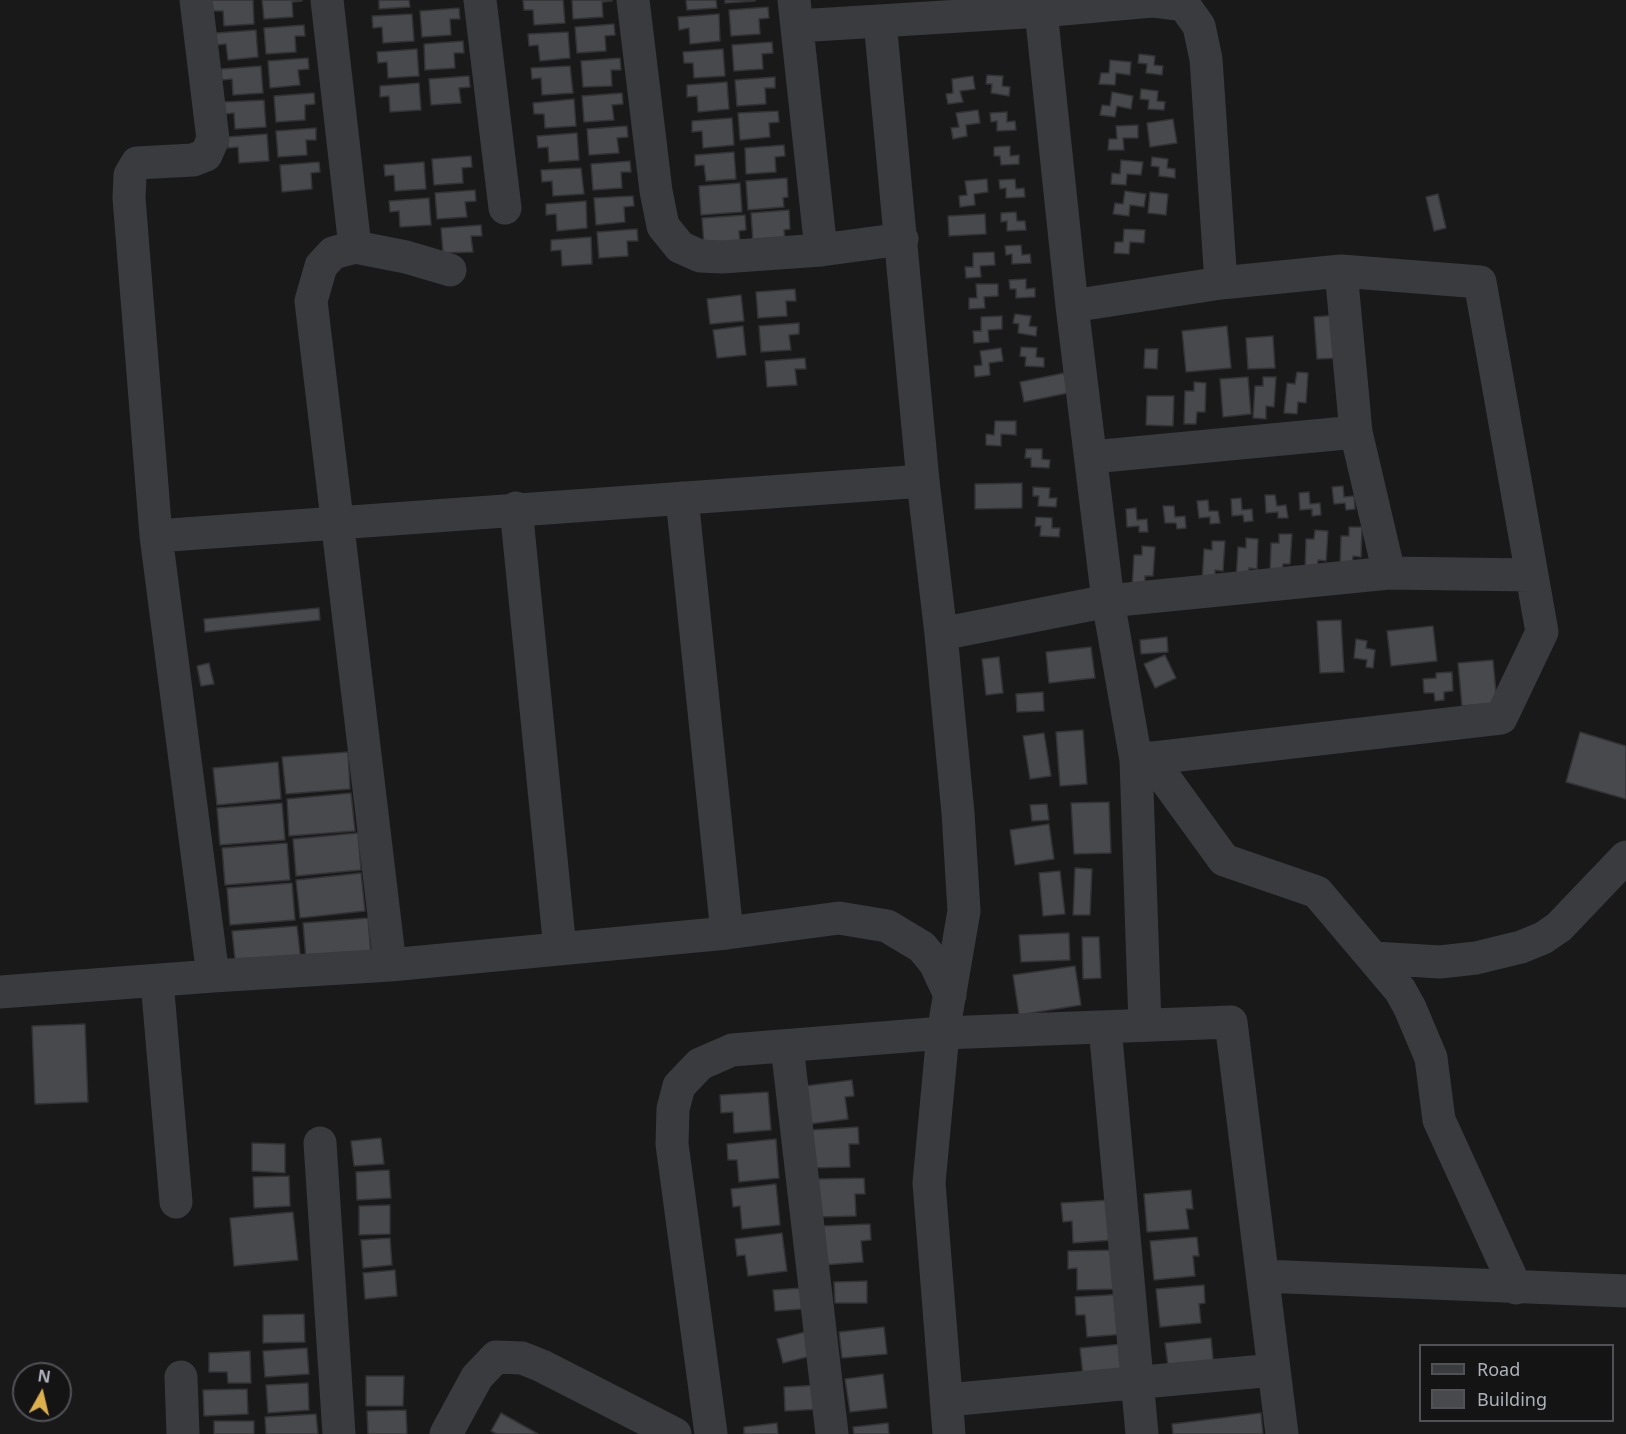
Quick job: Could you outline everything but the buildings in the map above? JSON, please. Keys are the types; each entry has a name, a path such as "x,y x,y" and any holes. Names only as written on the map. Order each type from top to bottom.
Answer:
{"street":[{"path":"196,0 213,139 206,155 193,160 137,163 130,175 129,198 156,536 213,976"},
{"path":"327,0 355,247"},
{"path":"480,0 505,208"},
{"path":"633,0 656,191 663,225 680,246 700,256 821,250 902,239"},
{"path":"821,250 796,13 880,21 1041,11 1152,1 1184,5 1199,26 1206,59 1221,283"},
{"path":"1041,11 1072,306 1108,601 1143,759 1145,1025"},
{"path":"880,21 923,481 941,634 958,813 964,911 943,1033 929,1183 949,1434"},
{"path":"390,965 311,301 321,266 333,253 355,247 406,257 450,270"},
{"path":"1072,306 1221,283 1341,271 1480,282 1542,632 1501,718 1143,759"},
{"path":"1341,271 1356,432 1389,573"},
{"path":"1092,457 1356,432"},
{"path":"156,536 516,508 923,481"},
{"path":"682,498 727,933"},
{"path":"516,508 560,949"},
{"path":"941,634 1108,601 1389,573 1532,575"},
{"path":"1143,759 1224,860 1317,892 1374,958 1410,1008 1431,1058 1439,1120 1516,1288"},
{"path":"1374,958 1440,962 1476,958 1521,947 1543,938 1559,927 1626,857"},
{"path":"0,992 390,965 727,933 839,918 887,926 922,947 935,963 950,995"},
{"path":"156,981 176,1202"},
{"path":"711,1434 672,1143 673,1109 679,1086 700,1064 732,1050 943,1033 1231,1022 1282,1434"},
{"path":"1105,1027 1142,1434"},
{"path":"787,1046 832,1434"},
{"path":"320,1143 339,1434"},
{"path":"1263,1276 1626,1291"},
{"path":"446,1434 477,1377 496,1357 522,1358 542,1366 675,1434"},
{"path":"947,1400 1274,1370"},
{"path":"181,1377 183,1434"}]}
